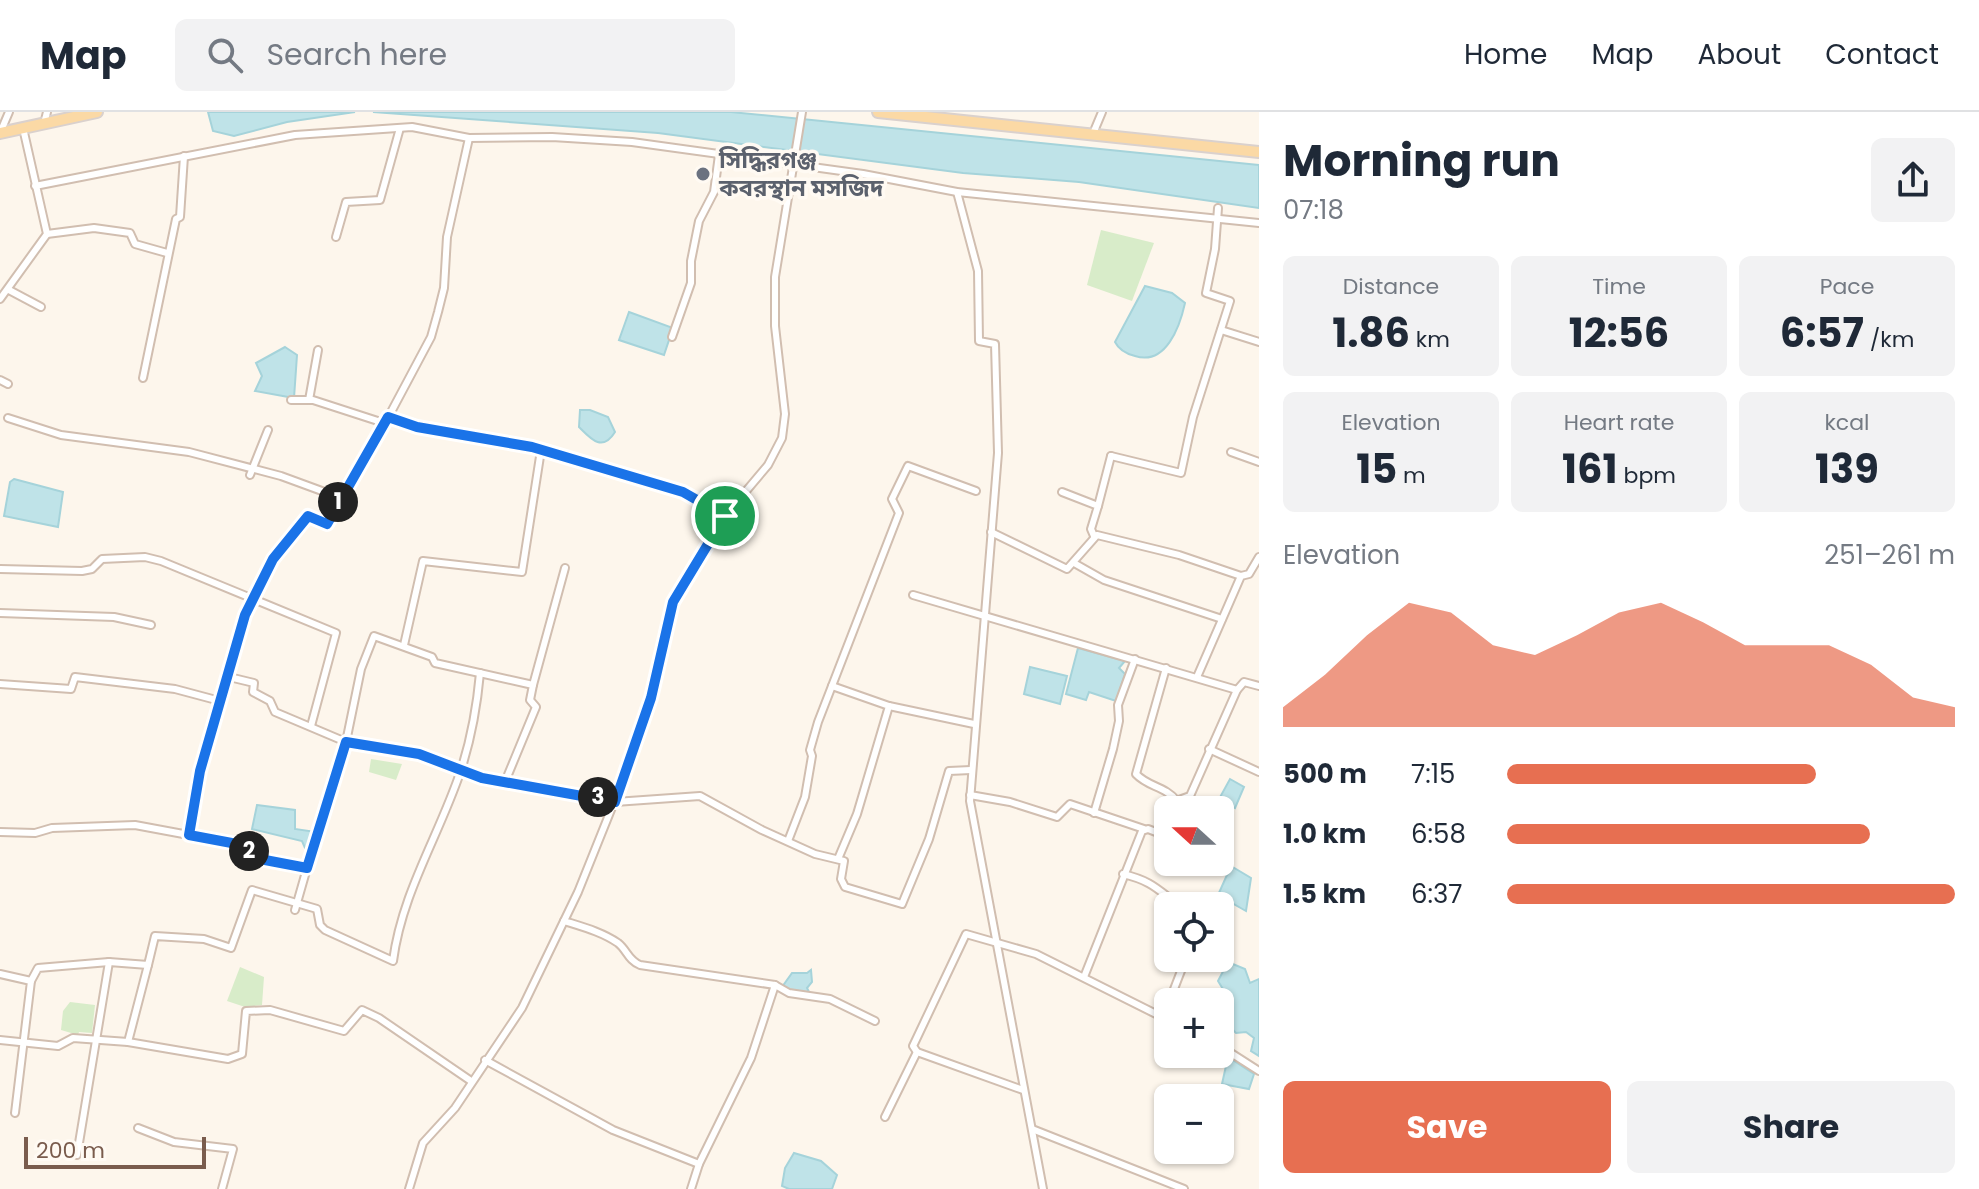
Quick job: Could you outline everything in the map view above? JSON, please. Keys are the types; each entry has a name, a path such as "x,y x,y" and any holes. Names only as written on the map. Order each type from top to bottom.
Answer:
{"main road":[{"path":"0,133 97,112"},
{"path":"878,112 1259,152"}],"street":[{"path":"0,133 9,112"},
{"path":"44,124 47,112"},
{"path":"409,1189 423,1143 455,1108 522,1008 564,921 615,802 651,698 673,602 725,516 768,465 785,428 775,277 802,112"},
{"path":"993,125 996,112"},
{"path":"1092,136 1102,112"},
{"path":"0,299 47,234 23,128"},
{"path":"35,186 295,135 400,128 469,138 607,140 863,174 957,192 1259,223"},
{"path":"336,237 346,202 380,200 400,128"},
{"path":"189,835 200,771 245,615 273,559 308,516 327,524 431,337 444,288 447,237 469,138"},
{"path":"672,337 691,283 691,261 699,221 714,192 719,155"},
{"path":"143,378 167,253 176,219 180,217 184,156"},
{"path":"957,192 978,271 979,341 995,344 998,453 970,795 1043,1189"},
{"path":"1094,536 1091,529 1111,456 1181,473 1193,417 1230,301 1206,293 1215,249 1218,208"},
{"path":"47,234 94,228 130,233 135,244 167,253"},
{"path":"9,290 41,307"},
{"path":"1221,330 1259,342"},
{"path":"309,400 318,350"},
{"path":"0,380 8,384"},
{"path":"291,400 309,400 417,427 541,450 683,492 725,516"},
{"path":"8,418 61,435 189,452 341,498"},
{"path":"252,472 268,430"},
{"path":"404,645 423,561 522,572 541,450"},
{"path":"1231,452 1259,462"},
{"path":"788,841 805,797 812,756 810,750 899,513 892,499 908,466 976,491"},
{"path":"1062,492 1098,506"},
{"path":"991,532 1067,569 1094,536"},
{"path":"1094,536 1179,555 1241,576 1249,574 1259,557"},
{"path":"0,569 82,571 92,569 102,559 145,557 336,633 311,726"},
{"path":"1074,563 1104,580 1222,619"},
{"path":"505,782 536,707 530,700 533,685 565,568"},
{"path":"1197,677 1241,576"},
{"path":"913,595 1237,690"},
{"path":"0,613 114,617 151,625"},
{"path":"295,910 346,742 361,669 374,636 432,657 435,663 533,685"},
{"path":"1094,813 1113,749 1119,721 1118,705 1135,659"},
{"path":"1166,668 1136,774 1172,796"},
{"path":"128,1042 155,936 204,939 231,948 252,890 317,909 325,930 393,961 398,923 410,886 461,769 477,707 480,673"},
{"path":"225,676 254,683 253,692 270,701 275,712 346,742 419,754 482,778 615,802 700,796 815,854 844,861 841,879 845,887 902,904 929,839 949,771 971,770"},
{"path":"0,684 71,689 75,677 175,689 220,701"},
{"path":"1190,796 1237,690 1244,682 1259,686"},
{"path":"832,686 889,706 974,724"},
{"path":"838,859 857,814 889,706"},
{"path":"1209,749 1259,772"},
{"path":"970,795 1010,802 1057,817 1070,804 1154,832"},
{"path":"0,832 35,833 52,828 135,825 237,844 265,860 307,868"},
{"path":"1084,977 1123,874 1145,829"},
{"path":"1123,874 1152,881 1160,892"},
{"path":"564,921 599,932 603,938 619,944 630,960 640,965 775,985 789,993 830,999 875,1021"},
{"path":"1023,1090 917,1052 913,1046 963,936 973,934 1036,954 1154,1013"},
{"path":"15,1113 31,981 38,968 109,962 148,965"},
{"path":"77,1155 109,962"},
{"path":"0,974 31,981"},
{"path":"691,1189 699,1164 751,1058 775,985"},
{"path":"0,1040 58,1046 73,1038 128,1042 228,1059 242,1054 246,1011 270,1010 344,1031 362,1010 471,1081"},
{"path":"885,1117 917,1052"},
{"path":"1234,1055 1259,1071"},
{"path":"485,1060 613,1130 699,1164"},
{"path":"138,1128 174,1142 233,1149 222,1189"},
{"path":"1032,1129 1184,1189"}],"green space":[{"path":"1101,230 1154,243 1132,301 1087,285"},
{"path":"371,759 402,764 396,780 369,772"},
{"path":"240,967 264,977 262,1005 245,1007 227,1001"},
{"path":"70,1002 95,1005 92,1033 79,1032 78,1035 61,1030 63,1011"}],"water":[{"path":"208,112 355,112 287,122 234,136 213,131"},
{"path":"373,112 731,112 1259,165 1259,208 1079,182 963,173 658,133"},
{"path":"1145,286 1172,293 1185,303 1170,342 1163,350 1146,358 1126,353 1115,342"},
{"path":"629,312 673,328 664,355 619,340"},
{"path":"285,347 297,355 294,398 255,391 262,376 256,363"},
{"path":"580,410 590,410 608,417 615,432 605,442 596,442 579,427"},
{"path":"14,479 63,492 58,527 4,516 10,482"},
{"path":"1078,648 1125,661 1119,668 1125,674 1116,701 1089,692 1086,700 1066,694"},
{"path":"1030,667 1067,676 1060,704 1024,694"},
{"path":"1230,779 1244,787 1235,808 1234,796 1221,796"},
{"path":"257,805 295,810 295,829 316,832 312,850 305,848 302,841 252,829"},
{"path":"1234,868 1251,878 1246,911 1234,904 1234,892 1219,892 1227,876 1234,876"},
{"path":"1234,964 1245,969 1250,983 1259,979 1259,1056 1251,1051 1254,1038 1246,1032 1234,1031 1234,988 1222,988 1218,981 1223,972 1234,972"},
{"path":"811,970 812,982 807,988 810,994 804,996 782,987 792,973"},
{"path":"1234,1061 1254,1074 1249,1089 1222,1084 1226,1068 1234,1068"},
{"path":"794,1153 821,1161 837,1175 832,1189 789,1189 782,1186 785,1168"}],"place":[{"name":"সিদ্ধিরগঞ্জ কবরস্থান মসজিদ","path":"703,174"}],"route":[{"path":"388,417 417,427 532,447 610,473 683,492 725,516 705,554 673,602 651,698 615,802 586,794 482,778 419,754 346,742 307,868 265,860 237,844 189,835 200,771 245,615 273,559 308,516 327,524 364,454 373,446 388,417"}]}
